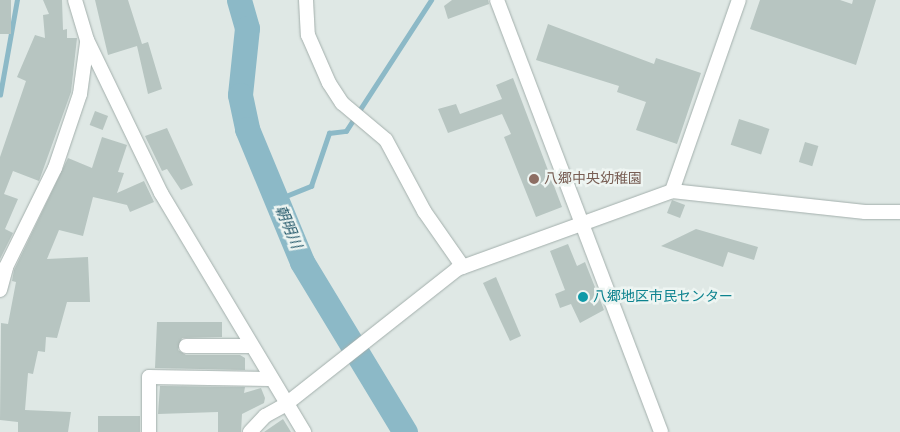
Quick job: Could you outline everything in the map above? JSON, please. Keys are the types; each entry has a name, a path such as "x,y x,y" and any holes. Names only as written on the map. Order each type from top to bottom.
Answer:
{"street":[{"path":"75,0 88,40 162,193 269,379 304,432"},
{"path":"306,0 308,35 342,102 386,140 424,211 460,268"},
{"path":"497,0 661,432"},
{"path":"672,191 739,0"},
{"path":"0,290 6,267 55,168 80,94 88,40"},
{"path":"250,432 265,416 285,405 460,268 672,191 866,212 900,212"},
{"path":"186,346 250,346"},
{"path":"149,432 149,377 269,379"}],"building":[{"path":"0,0 11,0 11,34 0,34"},
{"path":"43,0 62,0 63,30 67,29 67,38 77,38 71,92 39,181 13,171 4,194 18,199 5,229 13,233 0,259 0,157 26,81 17,77 35,35 45,38 43,15 49,14"},
{"path":"95,0 128,0 142,44 148,42 162,89 148,94 137,46 108,55"},
{"path":"452,0 488,0 489,4 448,19 444,6"},
{"path":"760,0 840,0 852,4 853,0 876,0 856,65 750,29"},
{"path":"548,24 654,64 656,58 701,73 677,144 636,130 646,102 617,92 619,86 536,60"},
{"path":"513,78 562,207 536,217 504,137 511,134 502,114 448,133 438,109 456,104 460,114 502,99 496,85"},
{"path":"95,111 108,116 103,130 90,125"},
{"path":"739,119 769,129 761,155 731,145"},
{"path":"167,128 193,185 181,190 167,169 162,171 145,136"},
{"path":"102,137 127,145 118,172 124,173 117,193 144,181 154,202 130,212 127,205 93,197 83,236 59,230 47,259 88,257 90,302 67,302 57,338 46,337 45,352 38,351 33,374 28,373 25,410 71,412 68,432 18,432 18,422 0,420 1,323 8,324 16,282 12,281 14,270 68,158 92,168"},
{"path":"805,142 818,146 812,166 799,162"},
{"path":"672,200 685,205 680,218 667,213"},
{"path":"696,229 758,247 754,260 728,252 723,267 661,246"},
{"name":"八郷地区市民センター","path":"568,244 577,266 585,262 604,310 580,323 571,304 560,308 555,294 565,290 550,251"},
{"path":"496,277 521,336 510,341 483,283"},
{"path":"157,322 222,322 222,337 182,338 178,350 186,355 240,355 245,358 245,370 155,368"},
{"path":"160,386 245,387 244,393 261,388 265,398 264,403 242,414 241,432 218,432 218,412 158,414"},
{"path":"98,416 140,416 140,432 98,432"},
{"path":"283,419 291,432 264,432"}],"waterway":[{"path":"0,95 17,0"},
{"name":"朝明川","path":"239,0 247,28 240,95 247,129 302,262 405,432"},
{"path":"276,200 311,186 329,133 346,131 431,0"}],"place":[{"name":"八郷中央幼稚園","path":"534,179"},
{"name":"八郷地区市民センター","path":"583,297"}]}
